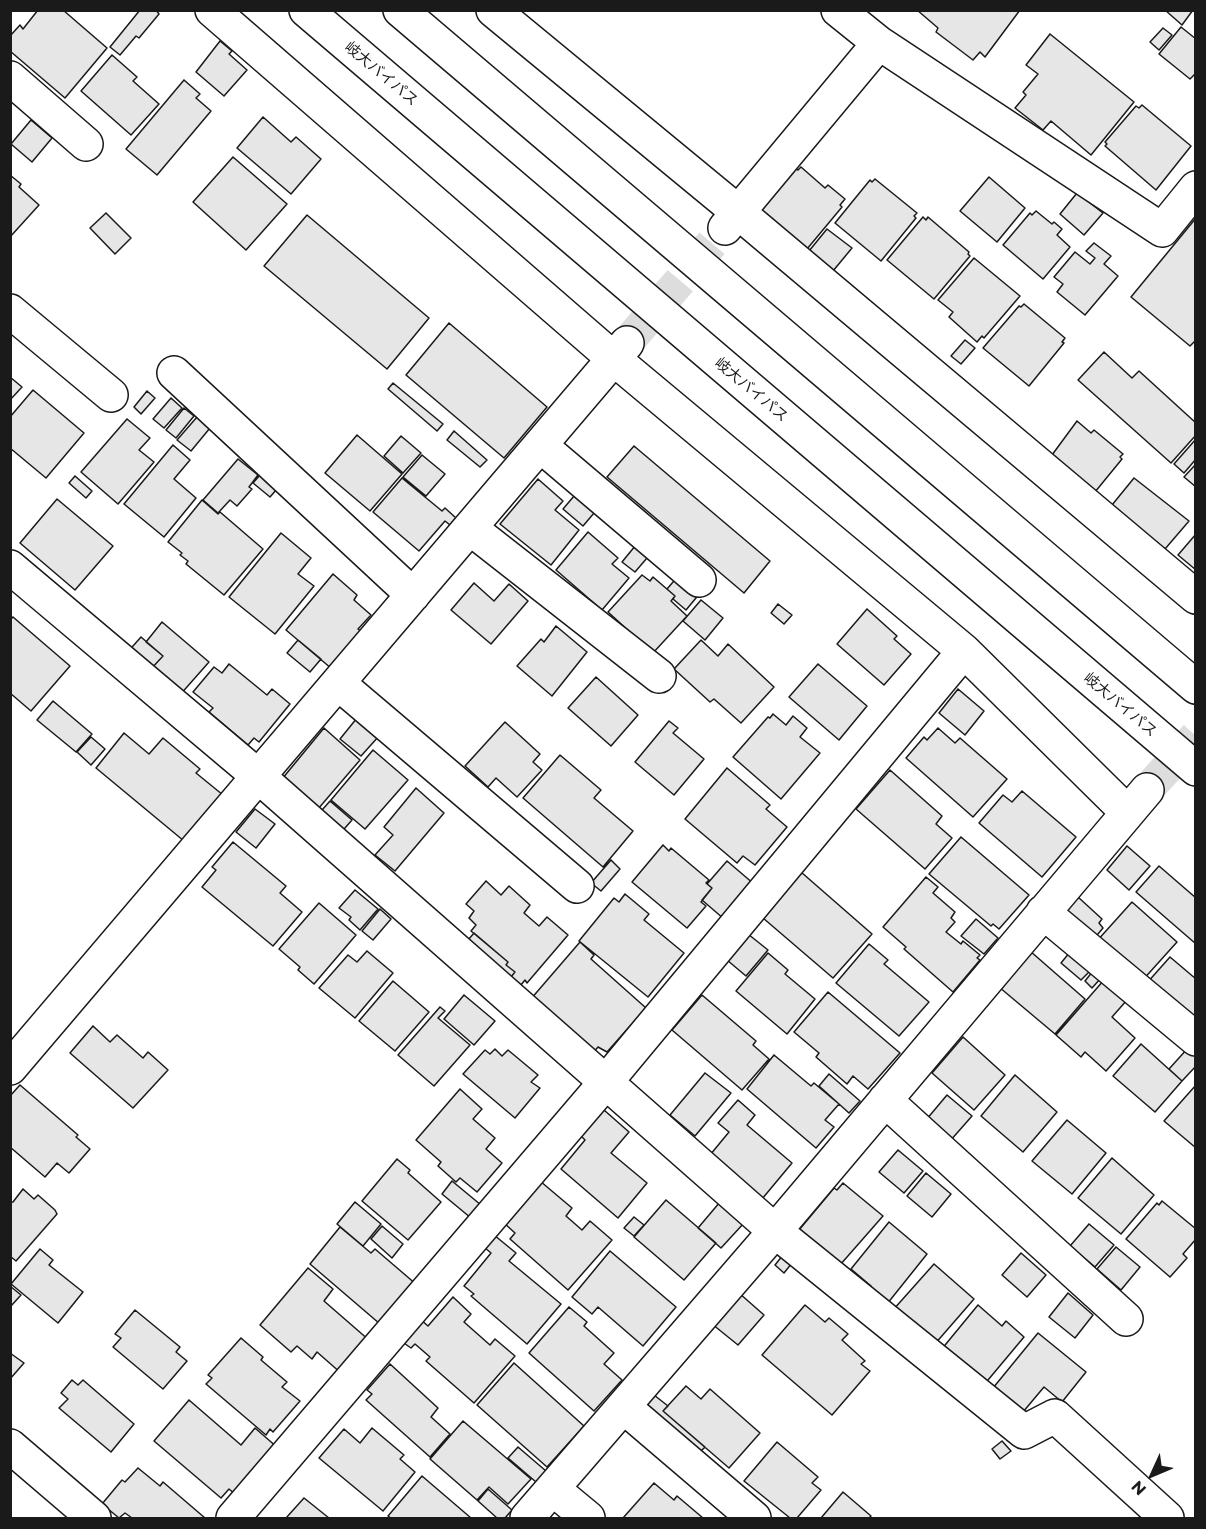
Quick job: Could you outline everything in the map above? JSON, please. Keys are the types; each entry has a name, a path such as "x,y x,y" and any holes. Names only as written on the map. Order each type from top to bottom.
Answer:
{"main road":[{"path":"212,10 621,351 1137,801 775,1231 527,1518"},
{"name":"岐大バイパス","path":"306,10 1196,769"},
{"path":"400,10 1196,687"},
{"path":"493,10 731,220 1196,597"},
{"path":"838,10 879,43 1162,230 1196,188"},
{"path":"731,220 879,43"},
{"path":"10,78 86,144"},
{"path":"10,312 111,395"},
{"path":"10,1068 621,351"},
{"path":"174,374 414,595"},
{"path":"541,446 699,580"},
{"path":"470,528 659,675"},
{"path":"10,567 258,776 775,1231 1024,1432 1055,1416 1167,1518"},
{"path":"233,1518 605,1083 964,651"},
{"path":"338,683 577,886"},
{"path":"1043,912 1196,1039"},
{"path":"885,1100 1126,1320"},
{"path":"624,1407 754,1518"},
{"path":"10,1446 94,1518"},
{"path":"553,1489 588,1518"}],"building":[{"path":"38,10 63,10 107,48 65,98 10,51 10,36 20,25 23,29"},
{"path":"140,10 156,10 159,14 139,38 136,36 120,55 110,47"},
{"path":"917,10 1020,10 985,57 980,52 973,60 936,32 938,28"},
{"path":"1165,10 1193,10 1182,25"},
{"path":"1181,27 1196,39 1196,73 1190,79 1159,54"},
{"path":"1163,28 1172,35 1159,50 1150,42"},
{"path":"1050,34 1134,102 1091,155 1051,121 1043,130 1015,108 1026,95 1023,92 1038,74 1026,65"},
{"path":"220,41 232,51 229,54 247,70 224,96 196,72"},
{"path":"112,55 137,77 133,81 159,104 131,135 81,91"},
{"path":"184,80 200,94 196,98 211,111 157,175 126,149"},
{"path":"1142,105 1191,146 1156,190 1105,146 1107,144 1105,142 1136,106 1139,108"},
{"path":"263,117 291,142 296,137 321,159 291,194 237,148"},
{"path":"31,120 52,138 32,162 11,144"},
{"path":"233,157 287,204 246,250 193,202"},
{"path":"801,167 825,188 828,185 845,199 840,205 842,207 807,249 761,211 796,169"},
{"path":"10,175 21,184 19,187 39,205 10,237"},
{"path":"989,177 1025,208 997,242 960,211"},
{"path":"875,179 917,213 914,216 916,218 881,261 835,223 870,180 872,182"},
{"path":"1077,193 1103,213 1084,235 1060,214"},
{"path":"1036,211 1062,229 1057,235 1070,247 1043,279 1003,245 1030,213 1032,215"},
{"path":"106,213 131,238 115,254 90,228"},
{"path":"307,215 429,318 387,369 264,266"},
{"path":"923,217 926,220 928,217 969,252 970,256 934,299 887,260"},
{"path":"1196,218 1196,340 1190,346 1131,297"},
{"path":"827,229 852,248 833,271 809,251"},
{"path":"1094,243 1111,256 1104,264 1118,276 1085,315 1057,292 1063,284 1054,277 1075,252 1090,264 1095,258 1086,251"},
{"path":"974,258 1020,296 984,338 982,336 977,342 949,317 953,312 938,300"},
{"path":"1024,304 1065,338 1062,342 1064,343 1029,386 983,348 1019,306"},
{"path":"449,323 547,407 504,458 406,375"},
{"path":"965,340 975,348 961,364 951,356"},
{"path":"1104,352 1132,378 1139,371 1196,423 1196,435 1171,463 1078,380"},
{"path":"10,377 22,387 10,400"},
{"path":"393,383 443,424 437,431 388,389"},
{"path":"33,390 84,433 46,478 10,448 10,417"},
{"path":"147,391 155,398 141,414 134,407"},
{"path":"171,398 182,408 164,428 153,419"},
{"path":"184,408 194,416 176,438 166,430"},
{"path":"197,417 210,428 191,451 177,440"},
{"path":"127,419 150,438 139,450 154,462 118,504 81,472"},
{"path":"1077,421 1091,433 1094,430 1123,454 1120,457 1122,459 1095,492 1052,455"},
{"path":"454,431 487,460 480,467 447,440"},
{"path":"357,435 402,474 370,511 325,473"},
{"path":"401,436 421,453 403,473 384,456"},
{"path":"1196,439 1196,459 1184,473 1174,464"},
{"path":"173,445 190,460 174,479 196,498 164,537 124,504"},
{"path":"634,446 770,561 744,593 607,477"},
{"path":"422,455 445,474 426,496 403,477"},
{"path":"238,459 258,475 249,487 252,489 237,506 230,500 218,513 203,500"},
{"path":"1196,464 1196,487 1184,477"},
{"path":"260,475 277,489 270,497 253,483"},
{"path":"75,476 92,491 86,498 69,483"},
{"path":"402,478 442,511 445,508 456,518 450,525 445,521 419,551 373,512"},
{"path":"1134,478 1189,521 1165,549 1112,505"},
{"path":"538,479 563,501 555,510 579,530 551,565 500,524"},
{"path":"580,489 600,506 583,526 563,509"},
{"path":"57,499 113,546 75,590 20,543"},
{"path":"202,500 218,514 220,512 263,549 224,595 186,564 188,561 180,555 182,553 168,542"},
{"path":"588,532 618,558 612,564 629,578 602,610 556,570"},
{"path":"281,533 311,558 298,574 314,586 275,634 229,597"},
{"path":"1196,534 1196,570 1178,555"},
{"path":"640,540 653,551 635,572 622,562"},
{"path":"333,574 357,595 354,600 371,615 358,629 363,633 332,669 286,630"},
{"path":"680,574 701,592 686,610 673,599 675,596 667,589"},
{"path":"642,575 650,581 653,577 675,596 671,601 687,616 653,653 608,612"},
{"path":"474,583 494,601 509,584 528,601 491,644 451,610"},
{"path":"701,600 723,618 705,640 683,621"},
{"path":"778,604 792,615 784,624 771,613"},
{"path":"867,609 897,636 894,639 911,654 884,685 837,644"},
{"path":"13,617 70,666 31,711 10,693 10,620"},
{"path":"162,622 209,662 179,696 150,670 163,656 146,642"},
{"path":"556,626 587,652 552,696 517,666 541,639 544,642"},
{"path":"141,637 163,656 150,670 125,655"},
{"path":"298,640 321,659 310,672 287,653"},
{"path":"701,640 718,656 728,644 774,687 741,723 714,699 710,702 674,669"},
{"path":"229,664 267,695 272,689 290,704 259,742 254,738 248,745 209,712 213,708 193,692 214,667 222,673"},
{"path":"818,664 867,706 839,740 789,697"},
{"path":"596,677 638,715 611,746 568,708"},
{"path":"958,689 984,711 965,735 939,713"},
{"path":"53,701 92,734 76,752 37,720"},
{"path":"773,714 786,725 793,716 807,728 800,737 820,753 781,799 733,757"},
{"path":"357,718 379,736 361,756 340,739"},
{"path":"669,721 678,728 673,733 704,759 674,795 635,762"},
{"path":"505,722 540,754 533,762 542,770 517,797 496,778 488,787 465,766"},
{"path":"324,728 360,760 318,809 282,779"},
{"path":"938,728 955,743 960,738 1007,779 973,817 906,758 924,737 927,740"},
{"path":"124,733 149,754 163,738 200,769 196,773 223,795 184,841 96,768"},
{"path":"91,737 105,749 91,765 77,752"},
{"path":"373,750 408,780 365,829 331,800"},
{"path":"560,755 601,790 594,798 633,831 603,867 523,798"},
{"path":"727,768 770,805 766,809 787,827 755,865 743,856 737,863 685,819"},
{"path":"890,770 942,816 936,824 952,838 925,869 856,809"},
{"path":"416,788 444,813 395,871 375,855 393,835 384,827"},
{"path":"1022,791 1076,837 1042,877 979,823 1003,795 1012,802"},
{"path":"330,801 352,820 337,837 315,818"},
{"path":"255,809 275,824 256,848 236,832"},
{"path":"961,837 1029,895 999,929 993,924 991,926 929,874"},
{"path":"233,842 286,886 280,893 302,912 273,946 202,887 216,870 212,867"},
{"path":"663,845 669,851 671,848 709,880 706,883 712,888 701,902 706,906 687,928 632,882"},
{"path":"1127,846 1150,866 1129,890 1107,870"},
{"path":"611,860 620,869 601,891 591,883"},
{"path":"727,861 754,884 724,919 702,900 712,888 707,884"},
{"path":"1159,866 1196,898 1196,944 1136,892"},
{"path":"801,872 872,934 833,978 763,918"},
{"path":"926,877 938,887 933,893 955,912 951,918 955,922 946,932 961,944 963,941 980,955 977,958 980,960 953,992 904,949 906,947 883,927"},
{"path":"486,881 501,895 509,886 530,905 524,913 539,926 547,917 568,935 527,983 525,980 516,991 506,983 515,972 506,965 508,962 471,931 476,925 469,918 474,911 466,904"},
{"path":"355,890 378,909 360,930 349,920 351,917 339,908"},
{"path":"625,894 649,914 644,920 684,953 648,997 579,941 614,898 619,902"},
{"path":"1078,897 1102,919 1099,923 1103,928 1092,941 1062,915"},
{"path":"1132,902 1177,942 1141,982 1096,942"},
{"path":"319,903 356,935 314,984 298,970 300,967 279,949"},
{"path":"380,909 391,919 373,940 362,931"},
{"path":"976,919 998,938 984,954 961,936"},
{"path":"474,933 508,962 506,965 515,972 506,983 463,946"},
{"path":"748,934 768,950 746,976 727,960"},
{"path":"580,942 594,955 591,959 646,1008 607,1052 598,1047 592,1054 530,1000"},
{"path":"869,944 888,960 884,964 929,1002 899,1036 836,983"},
{"path":"367,951 393,973 355,1018 319,988 348,955 357,962"},
{"path":"1030,951 1085,999 1055,1034 999,987"},
{"path":"1070,952 1091,970 1081,980 1061,963"},
{"path":"768,953 788,970 785,974 815,999 787,1034 736,991"},
{"path":"1170,957 1196,979 1196,1028 1146,984"},
{"path":"1093,971 1101,978 1092,988 1085,981"},
{"path":"1104,980 1127,1000 1112,1017 1135,1038 1106,1071 1085,1052 1081,1057 1056,1035"},
{"path":"393,981 429,1012 395,1051 359,1021"},
{"path":"828,992 900,1053 868,1089 853,1076 847,1084 816,1057 819,1053 794,1032"},
{"path":"464,995 495,1021 474,1045 444,1019"},
{"path":"702,995 756,1041 753,1045 769,1059 742,1090 672,1030"},
{"path":"440,1007 445,1011 438,1018 470,1045 434,1086 398,1055"},
{"path":"93,1026 110,1042 117,1035 143,1058 148,1052 168,1070 133,1108 70,1053"},
{"path":"963,1037 1005,1075 974,1110 932,1073"},
{"path":"1141,1044 1182,1081 1155,1112 1113,1076"},
{"path":"1188,1048 1196,1054 1196,1066 1182,1081 1169,1069"},
{"path":"495,1049 502,1056 508,1050 538,1075 531,1082 540,1088 515,1118 463,1074 485,1050 490,1054"},
{"path":"774,1055 811,1086 814,1083 839,1104 825,1120 834,1127 816,1148 747,1089"},
{"path":"705,1073 731,1093 695,1136 670,1115"},
{"path":"829,1074 860,1101 849,1113 819,1086"},
{"path":"1015,1075 1057,1112 1023,1152 981,1116"},
{"path":"20,1085 78,1135 76,1137 90,1149 69,1173 57,1163 45,1177 10,1147 10,1096"},
{"path":"1196,1085 1196,1148 1164,1121"},
{"path":"460,1089 482,1109 473,1119 495,1138 486,1149 502,1163 477,1192 460,1178 456,1182 438,1166 441,1162 416,1140"},
{"path":"947,1095 972,1116 950,1141 926,1120"},
{"path":"738,1100 755,1115 747,1125 792,1163 762,1199 710,1155 729,1132 718,1123"},
{"path":"604,1110 629,1132 611,1153 647,1183 618,1218 561,1169 585,1140 581,1136"},
{"path":"1067,1120 1106,1153 1072,1194 1032,1161"},
{"path":"898,1150 923,1171 904,1193 879,1172"},
{"path":"1112,1158 1154,1195 1121,1234 1078,1198"},
{"path":"397,1159 410,1170 408,1173 441,1202 408,1240 362,1201"},
{"path":"926,1173 951,1194 932,1217 907,1196"},
{"path":"452,1181 481,1205 471,1218 442,1194"},
{"path":"540,1181 572,1208 566,1216 582,1230 590,1221 612,1240 568,1290 510,1239 515,1233 504,1223"},
{"path":"843,1183 883,1216 840,1265 799,1230 834,1188 837,1190"},
{"path":"23,1189 34,1199 38,1195 57,1214 16,1261 10,1256 10,1202 13,1202"},
{"path":"666,1200 716,1243 684,1280 634,1237"},
{"path":"1162,1201 1196,1229 1196,1239 1183,1254 1187,1258 1170,1277 1126,1239 1157,1203 1159,1205"},
{"path":"355,1202 381,1224 363,1246 337,1224"},
{"path":"720,1202 744,1223 721,1248 698,1228"},
{"path":"634,1217 644,1225 634,1236 624,1228"},
{"path":"889,1222 927,1254 887,1304 851,1269"},
{"path":"1089,1224 1114,1245 1095,1267 1070,1246"},
{"path":"382,1226 403,1244 392,1258 371,1239"},
{"path":"340,1227 371,1253 375,1249 417,1285 380,1324 310,1264"},
{"path":"494,1235 516,1253 509,1261 561,1304 527,1344 471,1296 474,1294 464,1286 491,1253 484,1247"},
{"path":"1116,1247 1140,1267 1121,1290 1097,1269"},
{"path":"40,1249 53,1260 49,1265 83,1292 58,1323 11,1284"},
{"path":"787,1250 796,1258 784,1273 775,1265"},
{"path":"610,1251 676,1307 643,1346 598,1307 592,1314 572,1297"},
{"path":"1021,1253 1046,1275 1027,1297 1002,1275"},
{"path":"934,1264 974,1299 934,1345 893,1310"},
{"path":"308,1268 333,1289 324,1301 370,1341 342,1374 317,1352 312,1359 297,1346 291,1352 260,1325"},
{"path":"10,1286 21,1295 11,1306 10,1306"},
{"path":"739,1293 764,1315 738,1345 712,1324"},
{"path":"1068,1293 1093,1315 1075,1338 1049,1317"},
{"path":"453,1297 471,1314 464,1322 490,1345 495,1339 515,1356 474,1403 426,1361 430,1357 415,1344 411,1348 401,1341 420,1319 428,1326"},
{"path":"805,1305 825,1322 829,1318 848,1334 842,1340 865,1361 861,1364 870,1371 832,1415 762,1355"},
{"path":"978,1305 1002,1326 1006,1321 1024,1337 983,1386 941,1350"},
{"path":"569,1307 587,1322 584,1326 614,1353 604,1364 622,1380 594,1411 529,1353"},
{"path":"135,1310 180,1347 176,1352 187,1361 163,1389 113,1347 121,1338 115,1334"},
{"path":"1038,1333 1086,1372 1062,1402 1044,1387 1023,1412 993,1388"},
{"path":"241,1338 263,1357 261,1360 287,1382 282,1387 300,1401 273,1432 270,1429 266,1435 206,1384 212,1378 208,1375"},
{"path":"10,1353 24,1363 10,1379"},
{"path":"514,1363 584,1426 547,1467 477,1405"},
{"path":"390,1364 438,1408 431,1417 450,1434 430,1457 366,1400 372,1394 367,1390"},
{"path":"72,1380 78,1385 83,1380 134,1424 111,1452 59,1408 68,1399 61,1393"},
{"path":"686,1386 701,1399 710,1389 760,1433 729,1468 663,1411"},
{"path":"654,1395 668,1406 663,1411 705,1447 699,1453 645,1407"},
{"path":"189,1400 241,1445 255,1428 278,1448 235,1494 229,1489 221,1498 154,1441"},
{"path":"463,1421 531,1479 508,1504 489,1487 477,1500 430,1459"},
{"path":"372,1428 404,1455 400,1459 415,1472 383,1511 319,1458 344,1429 360,1443"},
{"path":"1002,1441 1011,1451 1000,1459 992,1449"},
{"path":"777,1442 818,1477 812,1483 821,1490 797,1518 790,1518 744,1481"},
{"path":"518,1447 546,1471 536,1482 508,1458"},
{"path":"138,1468 160,1486 163,1482 205,1518 132,1518 125,1513 119,1518 102,1504 122,1480 125,1482"},
{"path":"422,1476 471,1518 391,1518 388,1516"},
{"path":"654,1483 674,1500 677,1496 703,1518 623,1518"},
{"path":"488,1489 512,1510 505,1518 497,1518 478,1501"},
{"path":"843,1492 871,1516 869,1518 821,1518"},
{"path":"304,1498 329,1518 286,1518"}],"tunnel":[{"path":"627,343 725,228"},
{"path":"1147,790 1196,736"}]}
